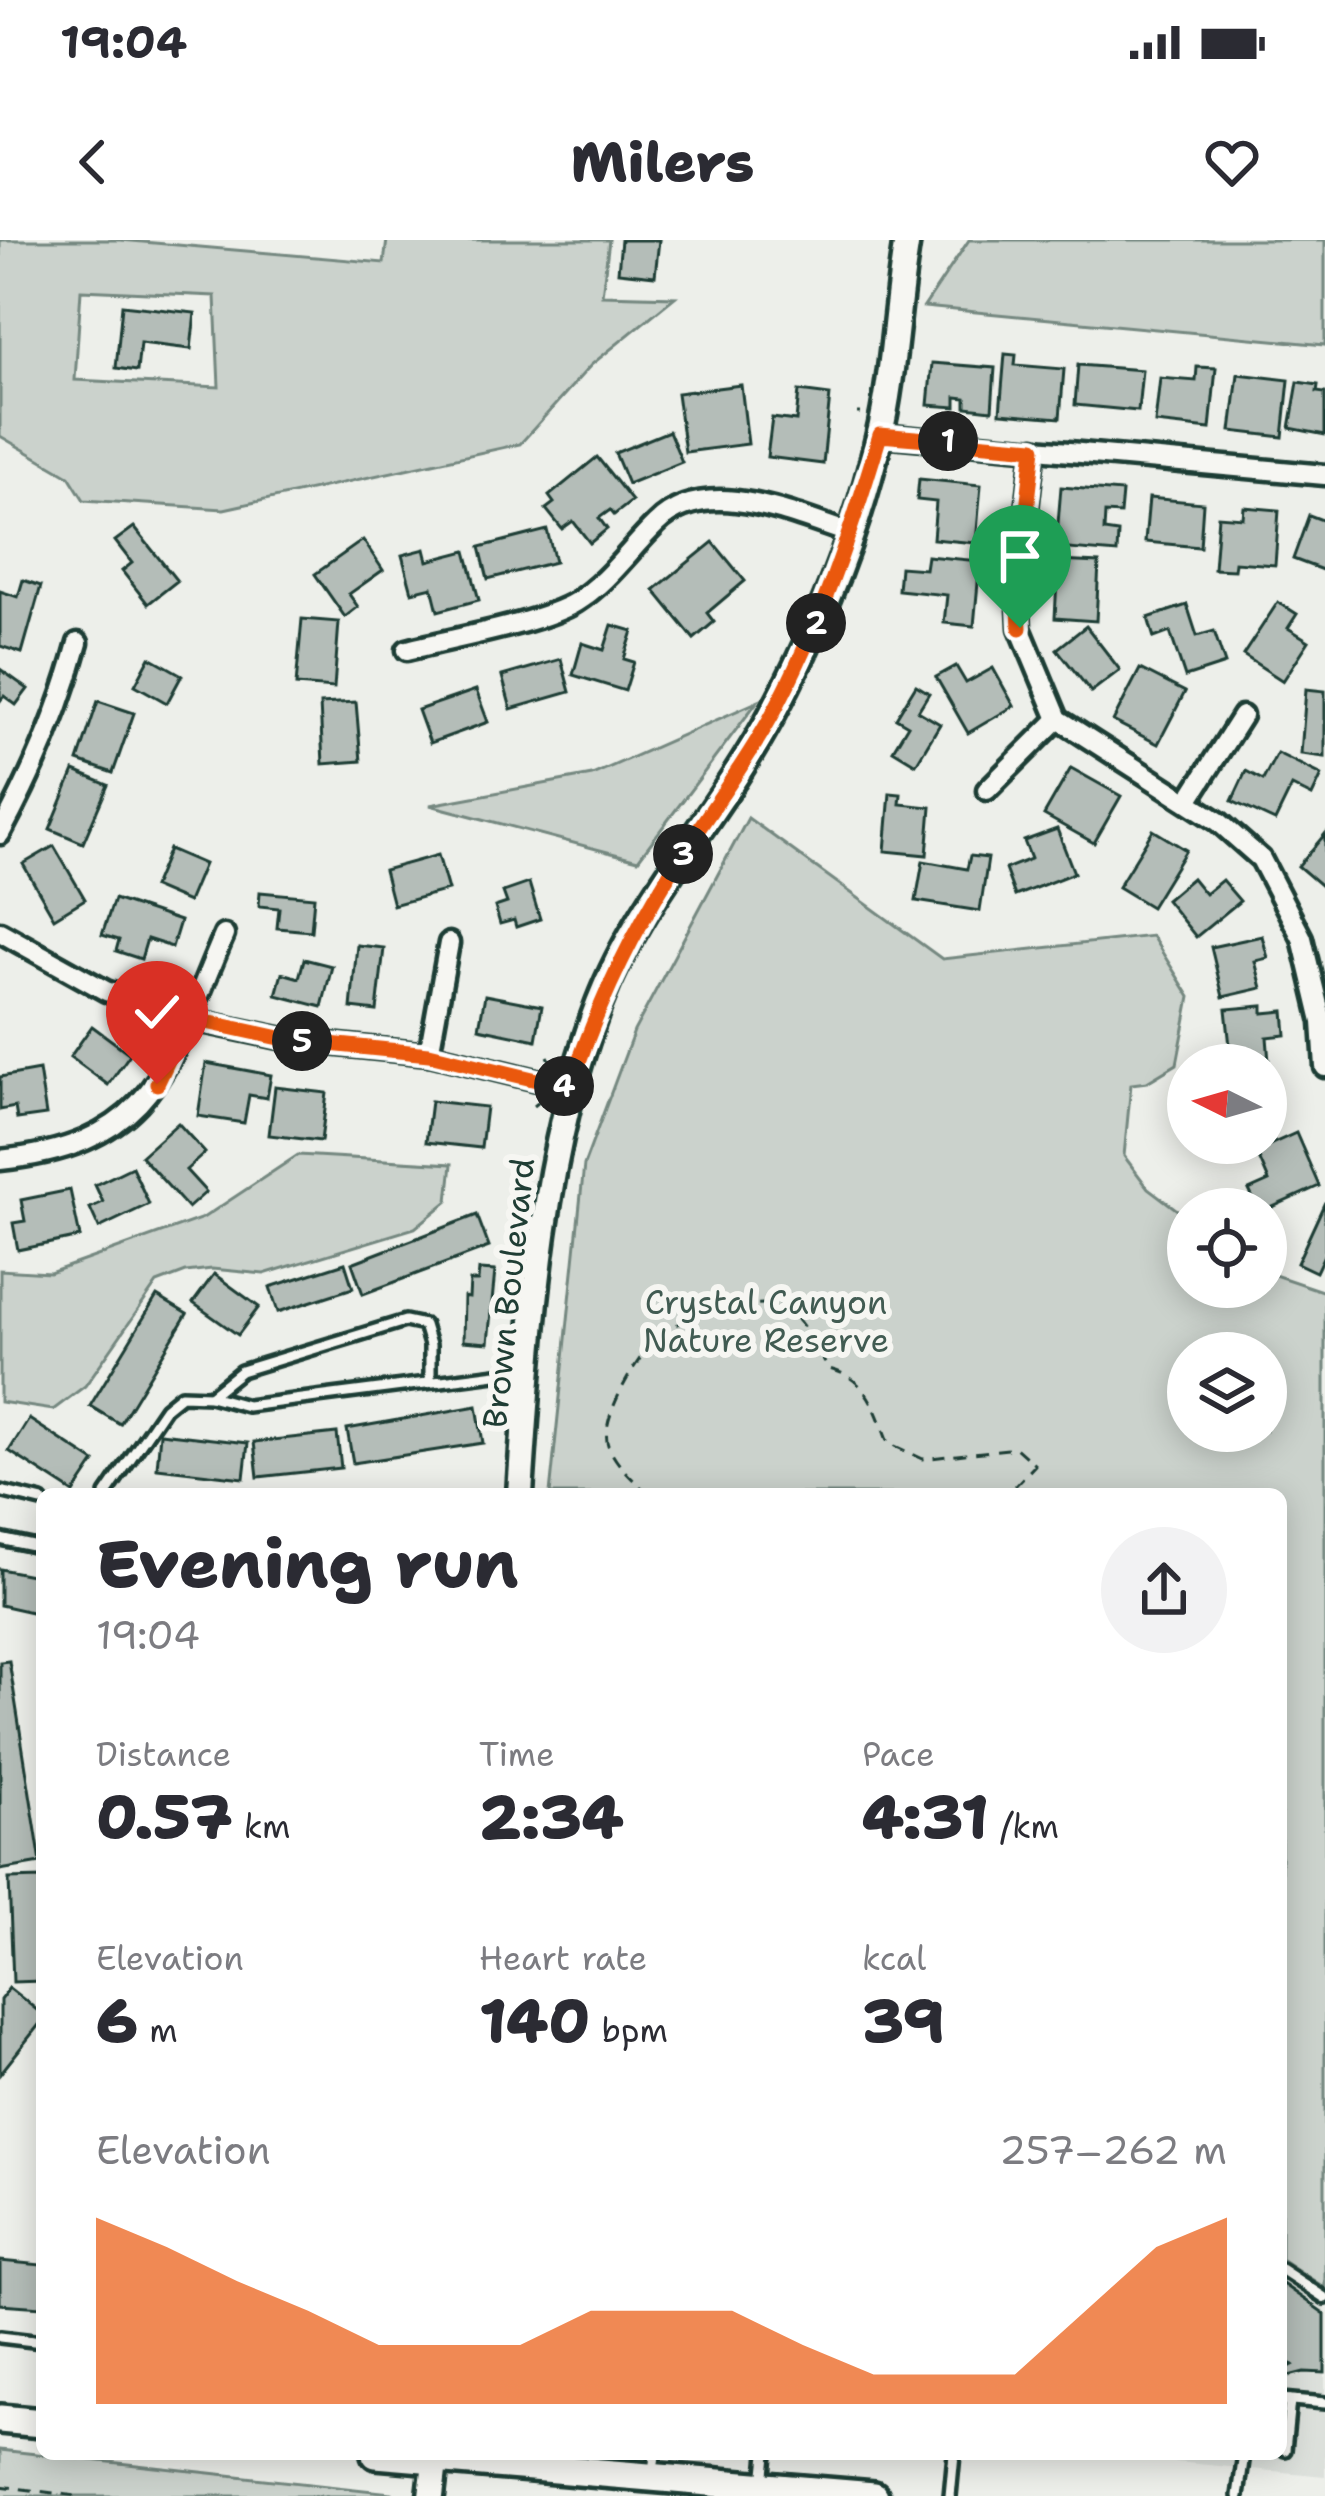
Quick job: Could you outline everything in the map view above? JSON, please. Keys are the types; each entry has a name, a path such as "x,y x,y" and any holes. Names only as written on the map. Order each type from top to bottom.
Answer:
{"main road":[{"path":"0,2419 36,2422"},
{"path":"503,2460 654,2466 780,2490 874,2496"}],"street":[{"name":"Brown Boulevard","path":"520,1488 528,1370 553,1174 570,1088 602,997 636,931 768,722 805,652 880,435 907,240"},
{"path":"880,435 1325,475"},
{"path":"1034,448 1018,589 1020,628 1058,718 1219,822 1262,859 1302,938 1322,1022 1325,1067"},
{"path":"407,650 551,613 576,602 660,519 694,502 723,500 771,508 849,533"},
{"path":"0,834 26,785 78,643"},
{"path":"1188,801 1242,716"},
{"path":"987,790 1058,718"},
{"path":"1302,938 1325,930"},
{"path":"0,932 106,991 188,1018 289,1040 429,1054 570,1088"},
{"path":"0,1160 46,1155 115,1124 157,1084 224,935"},
{"path":"429,1054 449,943"},
{"path":"431,2496 435,2460"}],"lane":[{"path":"211,1396 241,1371 405,1321 424,1325 430,1345 430,1382"},
{"path":"110,1488 165,1408 181,1395 211,1396 247,1406 528,1370"},
{"path":"0,1491 36,1500"},
{"path":"0,1539 36,1547"},
{"path":"1287,2273 1325,2299"},
{"path":"0,2337 36,2341"},
{"path":"1287,2400 1325,2404"},
{"path":"768,2460 780,2490"},
{"path":"950,2496 954,2460"},
{"path":"1238,2496 1243,2460"}],"path":[{"path":"534,1106 539,1102"},
{"path":"642,1488 627,1475 606,1442 616,1402 648,1345 666,1329 764,1303 784,1307 799,1321 829,1369 845,1373 867,1390 888,1443 923,1459 1016,1448 1035,1465 1018,1488"},
{"path":"0,2486 77,2496"}],"shaded area":[{"path":"1287,2263 1325,2288 1325,2476 1156,2460 1287,2460"}],"green space":[{"path":"0,240 120,240 384,263 387,240 609,240 602,295 675,297 591,365 520,444 224,509 84,500 69,476 0,436","holes":["81,290 215,296 219,387 75,380"]},
{"path":"969,240 1325,240 1325,345 924,307"},
{"path":"757,702 638,860 430,805 592,775"},
{"name":"Crystal Canyon Nature Reserve","path":"748,818 942,959 1152,936 1190,997 1181,1044 1167,1044 1167,1070 1147,1082 1131,1084 1124,1156 1148,1188 1167,1202 1167,1308 1287,1308 1287,1279 1325,1292 1325,2288 1287,2263 1287,1488 551,1488 584,1165 634,1031"},
{"path":"298,1155 452,1164 448,1201 415,1228 264,1274 212,1269 157,1283 85,1386 53,1410 0,1402 0,1270 50,1273 203,1218"},
{"path":"0,2450 36,2454 36,2460 91,2460 392,2493 392,2496 0,2496"}],"building":[{"path":"621,240 659,240 655,276 618,272"},
{"path":"122,305 195,313 191,349 140,343 137,371 116,368"},
{"path":"1005,354 1016,355 1015,365 1064,369 1060,418 1000,413"},
{"path":"932,363 995,368 992,410 966,407 966,398 956,397 956,407 928,405"},
{"path":"1078,365 1142,370 1138,411 1075,405"},
{"path":"1197,367 1216,368 1210,429 1155,423 1160,378 1196,381"},
{"path":"1238,374 1289,380 1283,437 1231,431"},
{"path":"1298,382 1318,385 1317,392 1325,393 1325,435 1290,428"},
{"path":"741,385 748,444 685,452 677,393"},
{"path":"799,391 830,395 823,464 767,457 772,418 796,421"},
{"path":"669,431 682,462 628,484 615,453"},
{"path":"597,457 632,501 614,515 610,510 599,518 607,529 590,543 573,521 562,529 546,509 554,503 549,496"},
{"path":"919,479 981,485 976,543 933,539 936,502 917,500"},
{"path":"1061,487 1122,492 1120,514 1105,513 1104,531 1118,533 1117,553 1056,548"},
{"path":"1149,498 1203,503 1200,547 1145,542"},
{"path":"1244,507 1279,510 1275,565 1235,562 1234,570 1214,569 1218,516 1243,518"},
{"path":"1309,515 1325,521 1325,571 1293,559"},
{"path":"134,527 177,581 148,604 122,571 132,563 115,541"},
{"path":"547,530 555,562 488,579 480,547"},
{"path":"363,540 383,570 349,594 358,607 345,617 315,574"},
{"path":"713,542 745,581 707,613 714,622 694,639 654,590"},
{"path":"425,549 428,561 466,551 479,600 438,611 432,587 412,592 402,555"},
{"path":"927,556 980,561 974,626 944,623 947,595 898,590 900,567 925,569"},
{"path":"1058,561 1099,563 1096,621 1055,618"},
{"path":"23,580 41,586 22,653 0,646 0,591 18,597"},
{"path":"1278,602 1297,614 1288,628 1309,641 1283,681 1243,655"},
{"path":"1187,605 1197,636 1214,631 1225,664 1185,677 1170,632 1154,638 1148,618"},
{"path":"302,619 339,622 334,688 296,685"},
{"path":"612,625 633,631 624,659 634,662 625,691 573,675 582,643 604,650"},
{"path":"1086,626 1120,670 1091,692 1057,649"},
{"path":"150,657 182,675 167,703 135,685"},
{"path":"561,659 570,692 511,709 502,676"},
{"path":"956,666 966,683 993,668 1014,706 968,733 936,677"},
{"path":"0,669 28,689 16,705 4,696 0,701"},
{"path":"1140,669 1185,692 1158,744 1113,721"},
{"path":"916,685 929,693 918,711 940,724 916,764 893,750 908,725 896,718"},
{"path":"1306,689 1325,691 1325,757 1301,754"},
{"path":"476,690 488,722 430,743 418,710"},
{"path":"98,701 134,713 113,773 78,761"},
{"path":"356,702 361,761 323,764 320,704"},
{"path":"1277,753 1322,775 1312,796 1292,786 1275,821 1232,801 1246,771 1263,780"},
{"path":"1071,768 1121,796 1094,843 1044,815"},
{"path":"74,771 108,785 83,843 50,829"},
{"path":"890,793 901,794 900,804 931,807 927,855 885,851"},
{"path":"1057,829 1074,873 1015,896 1005,869 1031,859 1024,841"},
{"path":"1153,830 1186,850 1151,907 1118,887"},
{"path":"1325,834 1325,889 1298,866"},
{"path":"54,846 85,899 54,918 23,864"},
{"path":"169,849 204,864 188,902 153,887"},
{"path":"438,855 448,890 393,905 384,870"},
{"path":"970,856 988,858 980,911 916,901 923,861 967,869"},
{"path":"1192,878 1205,894 1222,880 1240,901 1196,937 1166,900"},
{"path":"529,883 540,919 516,927 514,920 500,924 495,907 507,903 503,892"},
{"path":"260,892 314,897 311,931 277,928 279,908 259,906"},
{"path":"114,899 180,921 172,947 147,939 141,959 116,951 119,940 102,935"},
{"path":"1262,936 1268,958 1255,961 1262,988 1223,997 1211,947"},
{"path":"357,945 384,948 377,1011 351,1008"},
{"path":"304,959 332,966 322,1007 276,995 282,973 299,978"},
{"path":"485,995 542,1006 536,1040 479,1028"},
{"path":"1263,1006 1263,1013 1284,1011 1286,1035 1267,1037 1268,1044 1230,1044 1226,1009"},
{"path":"92,1026 130,1054 108,1085 70,1057"},
{"path":"206,1063 271,1075 267,1098 249,1095 244,1123 198,1116"},
{"path":"39,1070 46,1115 17,1119 15,1107 0,1110 0,1077"},
{"path":"275,1087 327,1093 321,1141 269,1135"},
{"path":"431,1101 486,1107 481,1148 426,1142"},
{"path":"178,1123 205,1153 186,1170 206,1192 188,1208 141,1156"},
{"path":"1296,1133 1319,1186 1287,1200 1287,1188 1253,1188 1269,1181 1262,1164 1287,1164 1287,1137"},
{"path":"132,1167 149,1204 99,1228 90,1208 103,1202 95,1185"},
{"path":"70,1190 80,1237 18,1250 13,1223 25,1221 21,1200"},
{"path":"1325,1202 1325,1253 1316,1272 1297,1263"},
{"path":"477,1215 489,1247 363,1294 352,1263"},
{"path":"345,1263 353,1288 278,1312 270,1287"},
{"path":"479,1270 495,1271 488,1343 463,1341 464,1297 469,1298 470,1281 478,1281"},
{"path":"214,1274 259,1307 238,1335 193,1303"},
{"path":"157,1296 187,1314 120,1424 90,1406"},
{"path":"477,1406 483,1443 353,1463 347,1429"},
{"path":"29,1419 95,1462 77,1488 66,1488 9,1451"},
{"path":"160,1433 248,1443 244,1478 157,1468"},
{"path":"337,1433 341,1468 258,1477 254,1442"},
{"path":"0,1569 36,1576 36,1613 0,1605"},
{"path":"9,1661 36,1831 36,1864 0,1870 0,1662"},
{"path":"36,1878 36,1981 13,1982 9,1879"},
{"path":"9,1988 36,2009 36,2029 0,2074 0,2000"},
{"path":"0,2261 36,2264 36,2307 0,2304"},
{"path":"1287,2287 1325,2314 1325,2373 1287,2376 1287,2368 1293,2365 1287,2360"}],"route":[{"path":"157,1084 188,1018 289,1040 429,1054 570,1088 602,997 636,931 742,765 805,652 859,507 880,435 1034,448 1018,589 1020,628"}]}
